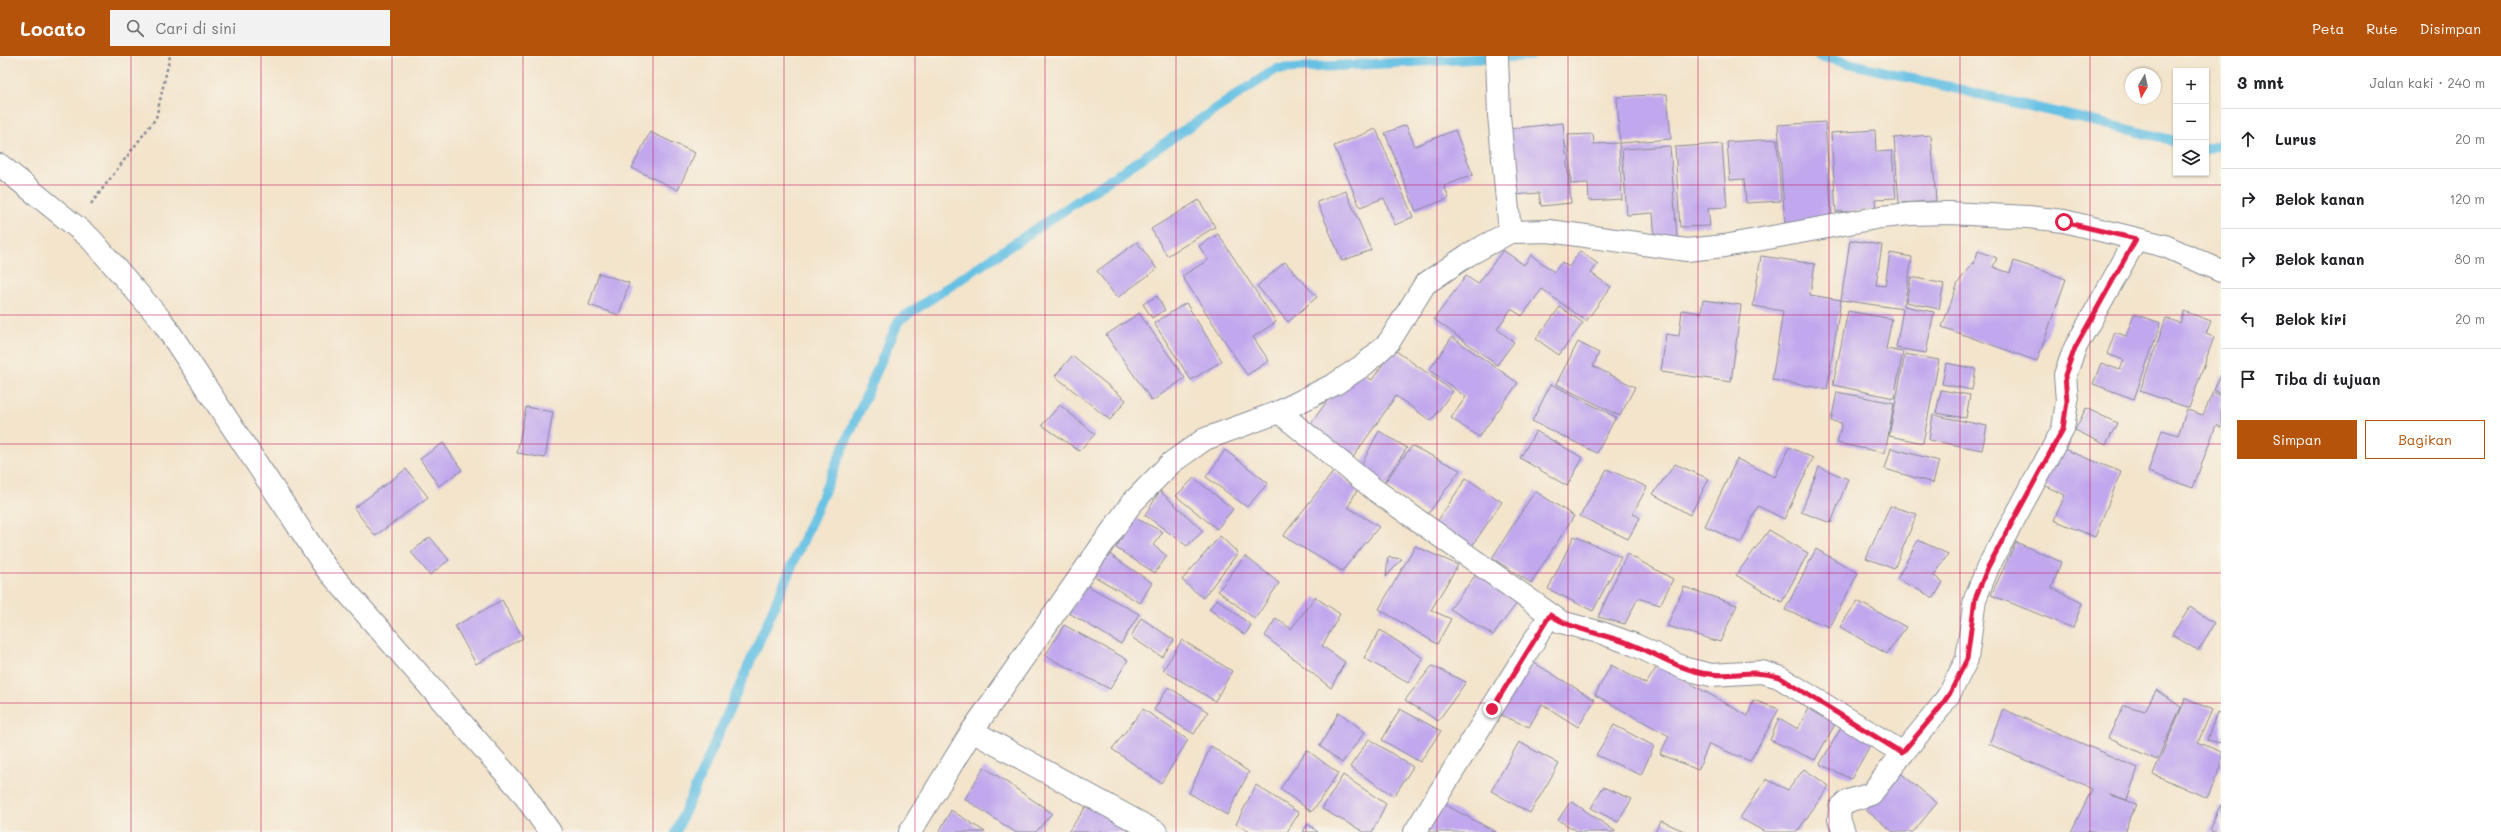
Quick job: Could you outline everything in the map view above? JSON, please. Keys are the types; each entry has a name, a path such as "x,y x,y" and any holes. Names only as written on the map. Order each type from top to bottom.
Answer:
{"street":[{"path":"1497,56 1499,115 1510,232"},
{"path":"0,165 90,238 162,321 326,568 522,792 550,832"},
{"path":"910,832 972,731 1131,504 1170,463 1205,439 1279,412 1335,384 1365,364 1389,342 1425,284 1468,254 1510,232 1550,231 1687,250 1724,246 1881,217 1949,213 2028,217 2064,222 2165,246 2221,271"},
{"path":"1844,832 1839,819 1840,808 1848,801 1871,794 1902,753 1939,709 1950,693 1967,659 1975,599 1988,567 2063,429 2067,401 2065,375 2075,348 2136,239"},
{"path":"1279,412 1376,490 1560,622 1602,633 1635,645 1686,669 1710,675 1762,672 1779,677 1902,753"},
{"path":"1414,832 1550,615"},
{"path":"972,731 1156,832"}],"path":[{"path":"74,226 156,118 170,56"}],"building":[{"path":"1667,94 1671,139 1620,143 1617,97"},
{"path":"1825,122 1832,220 1785,224 1778,125"},
{"path":"1563,123 1571,203 1541,206 1539,193 1514,195 1507,129"},
{"path":"1406,125 1415,146 1455,130 1473,175 1444,186 1449,198 1416,211 1385,133"},
{"path":"1376,129 1413,217 1395,225 1384,198 1360,207 1334,146"},
{"path":"1875,130 1876,152 1892,151 1896,198 1875,199 1876,210 1836,212 1831,133"},
{"path":"650,132 695,153 678,190 632,168"},
{"path":"1593,134 1594,144 1619,143 1622,199 1589,201 1588,183 1571,184 1568,135"},
{"path":"1931,135 1936,201 1899,203 1894,138"},
{"path":"1777,139 1781,201 1746,203 1744,179 1730,180 1727,142"},
{"path":"1722,144 1727,207 1708,208 1710,226 1680,227 1675,147"},
{"path":"1670,146 1677,238 1655,240 1653,213 1627,215 1622,149"},
{"path":"1346,191 1371,250 1342,261 1317,202"},
{"path":"1199,200 1215,227 1167,256 1151,229"},
{"path":"1218,234 1276,322 1253,337 1269,361 1247,375 1182,276 1208,260 1199,246"},
{"path":"1850,240 1882,245 1876,285 1885,286 1890,253 1912,257 1904,306 1934,312 1926,353 1896,348 1903,309 1841,300"},
{"path":"1137,242 1157,269 1117,298 1097,271"},
{"path":"1503,250 1524,265 1531,255 1554,272 1562,262 1569,267 1580,251 1598,264 1591,273 1611,287 1586,321 1542,289 1522,316 1511,309 1497,329 1514,342 1497,365 1434,319 1466,276 1478,284"},
{"path":"1978,251 1997,258 1993,267 2010,273 2014,261 2066,279 2037,361 1942,327 1958,283 1972,263 1974,264"},
{"path":"1761,256 1815,264 1810,295 1841,300 1827,389 1772,380 1783,311 1753,306"},
{"path":"1285,262 1317,297 1288,322 1257,286"},
{"path":"599,273 629,283 619,315 589,305"},
{"path":"1911,277 1944,284 1939,309 1906,302"},
{"path":"1157,296 1165,310 1152,318 1143,304"},
{"path":"1703,300 1741,305 1731,382 1661,372 1666,334 1679,336 1682,310 1701,313"},
{"path":"1186,303 1222,361 1191,380 1154,323"},
{"path":"1560,307 1583,323 1559,355 1536,339"},
{"path":"1848,311 1892,319 1886,349 1903,352 1894,398 1833,385"},
{"path":"2184,311 2211,321 2206,334 2214,337 2189,408 2140,391 2166,318 2180,323"},
{"path":"1139,313 1185,378 1152,401 1106,335"},
{"path":"2134,314 2161,323 2134,399 2093,384 2101,363 2120,370 2124,360 2107,354 2115,332 2126,336"},
{"path":"1452,337 1518,383 1479,437 1451,418 1466,397 1429,370"},
{"path":"1578,342 1599,353 1593,366 1635,387 1620,416 1556,384"},
{"path":"1393,349 1453,391 1431,421 1396,396 1349,463 1305,432 1334,391 1340,395 1357,370 1372,380"},
{"path":"1905,354 1939,360 1923,443 1889,436"},
{"path":"1072,356 1126,400 1110,420 1055,376"},
{"path":"1946,363 1976,369 1972,390 1942,384"},
{"path":"2221,374 2221,394 2214,390"},
{"path":"1551,384 1616,417 1597,453 1532,421"},
{"path":"1941,390 1970,395 1966,418 1936,413"},
{"path":"1837,392 1894,403 1885,453 1837,443 1842,423 1831,421"},
{"path":"2213,392 2221,396 2221,428 2216,425 2193,488 2148,472 2162,430 2178,435 2187,410 2203,415"},
{"path":"1060,405 1095,434 1079,451 1042,425"},
{"path":"526,407 553,412 545,458 517,453"},
{"path":"2086,408 2117,423 2106,445 2075,430"},
{"path":"1933,415 1987,426 1982,450 1929,440"},
{"path":"1379,431 1407,448 1382,485 1359,469"},
{"path":"1536,431 1583,458 1567,486 1520,458"},
{"path":"443,443 462,470 439,486 420,459"},
{"path":"1412,446 1460,470 1428,514 1384,483"},
{"path":"1789,447 1813,458 1784,519 1758,506 1741,543 1705,526 1737,459 1775,477"},
{"path":"2059,447 2121,472 2095,537 2054,520 2065,495 2043,485"},
{"path":"1891,448 1939,461 1933,483 1885,469"},
{"path":"1225,450 1268,483 1247,507 1206,477"},
{"path":"1675,464 1709,479 1690,515 1653,494"},
{"path":"1819,467 1848,479 1831,523 1801,512"},
{"path":"406,469 428,497 375,536 354,508"},
{"path":"1607,469 1647,487 1633,513 1640,518 1628,539 1580,516"},
{"path":"1334,471 1357,490 1348,507 1379,527 1342,571 1283,536"},
{"path":"1194,478 1233,509 1217,529 1176,496"},
{"path":"1466,478 1502,502 1472,546 1435,525"},
{"path":"1160,491 1203,531 1187,546 1145,515"},
{"path":"1535,491 1574,516 1531,583 1492,558"},
{"path":"1890,506 1917,514 1894,569 1866,558"},
{"path":"1133,517 1163,532 1153,545 1167,556 1155,573 1116,548"},
{"path":"1769,530 1808,553 1782,602 1736,575"},
{"path":"1220,536 1238,553 1203,598 1182,580"},
{"path":"1574,536 1621,557 1593,611 1548,589"},
{"path":"430,537 449,560 430,575 411,552"},
{"path":"1918,540 1948,554 1934,576 1943,582 1934,598 1897,579"},
{"path":"2016,542 2061,562 2052,588 2082,603 2073,628 1991,595"},
{"path":"1415,546 1458,565 1431,610 1451,619 1437,644 1379,609"},
{"path":"1816,549 1858,573 1830,627 1785,610"},
{"path":"1108,553 1152,583 1140,603 1094,576"},
{"path":"1627,554 1673,579 1660,605 1638,598 1625,624 1598,617"},
{"path":"1245,556 1279,583 1255,619 1218,591"},
{"path":"1388,557 1402,559 1386,577"},
{"path":"1477,573 1517,603 1493,635 1450,609"},
{"path":"1086,585 1139,614 1121,644 1069,613"},
{"path":"1684,587 1737,605 1720,642 1667,626"},
{"path":"1315,597 1340,614 1322,646 1345,662 1331,688 1265,636 1276,618 1291,629"},
{"path":"1217,599 1251,625 1245,635 1209,609"},
{"path":"502,600 523,638 476,664 455,626"},
{"path":"1857,601 1906,627 1887,654 1840,627"},
{"path":"2190,607 2214,623 2199,651 2172,635"},
{"path":"1141,618 1174,640 1162,657 1131,637"},
{"path":"1064,625 1128,660 1110,689 1045,656"},
{"path":"1380,630 1423,658 1408,683 1364,658"},
{"path":"1182,640 1232,671 1215,701 1163,670"},
{"path":"1531,661 1595,700 1578,727 1542,704 1529,727 1499,714"},
{"path":"1611,665 1646,684 1658,665 1748,716 1753,700 1779,709 1750,761 1709,744 1698,770 1660,754 1669,736 1595,695"},
{"path":"1432,666 1466,682 1438,721 1405,700"},
{"path":"1168,687 1208,712 1194,734 1154,710"},
{"path":"2156,690 2181,707 2157,760 2108,738 2124,705 2145,711"},
{"path":"2186,698 2212,710 2198,742 2221,752 2221,767 2207,798 2153,774"},
{"path":"1810,704 1838,719 1815,760 1770,740 1779,718 1798,729"},
{"path":"1143,709 1188,740 1161,783 1112,749"},
{"path":"1400,709 1441,731 1420,762 1382,740"},
{"path":"2003,709 2138,768 2127,800 2109,794 2136,804 2125,832 2071,832 2092,789 1989,744"},
{"path":"1339,712 1365,732 1342,763 1320,746"},
{"path":"2217,712 2221,714 2221,743 2207,740"},
{"path":"1845,721 1875,737 1851,779 1820,764"},
{"path":"1614,725 1654,746 1641,775 1596,755"},
{"path":"1369,739 1413,767 1394,796 1350,767"},
{"path":"1519,742 1559,764 1530,813 1491,791"},
{"path":"1211,746 1249,772 1227,815 1189,793"},
{"path":"1307,750 1338,773 1312,812 1280,789"},
{"path":"984,767 1052,813 1036,832 1015,832 965,799"},
{"path":"1804,769 1829,786 1797,832 1765,832 1740,818 1766,779 1788,790"},
{"path":"1898,771 1937,803 1913,832 1893,832 1866,810"},
{"path":"1343,775 1386,804 1372,832 1364,832 1322,809"},
{"path":"1256,785 1299,813 1287,832 1250,832 1236,824"},
{"path":"1603,787 1632,799 1618,822 1591,808"},
{"path":"1571,801 1615,832 1579,832 1558,820"},
{"path":"1442,803 1496,832 1425,832"},
{"path":"1088,804 1135,832 1068,832"},
{"path":"2221,804 2221,832 2213,832 2209,830"},
{"path":"951,810 985,832 939,832"},
{"path":"1661,821 1686,832 1655,832"},
{"path":"1308,824 1318,832 1303,832"}],"waterway":[{"path":"676,832 899,320 1276,69 1531,56"},
{"path":"1819,56 2173,140"},
{"path":"2209,148 2221,143"}],"route":[{"path":"1492,709 1550,615 1560,622 1602,633 1635,645 1658,658 1686,669 1710,675 1762,672 1779,677 1902,753 1939,709 1950,693 1967,659 1975,599 1988,567 2063,429 2067,401 2065,375 2075,348 2136,239 2064,222"}]}
